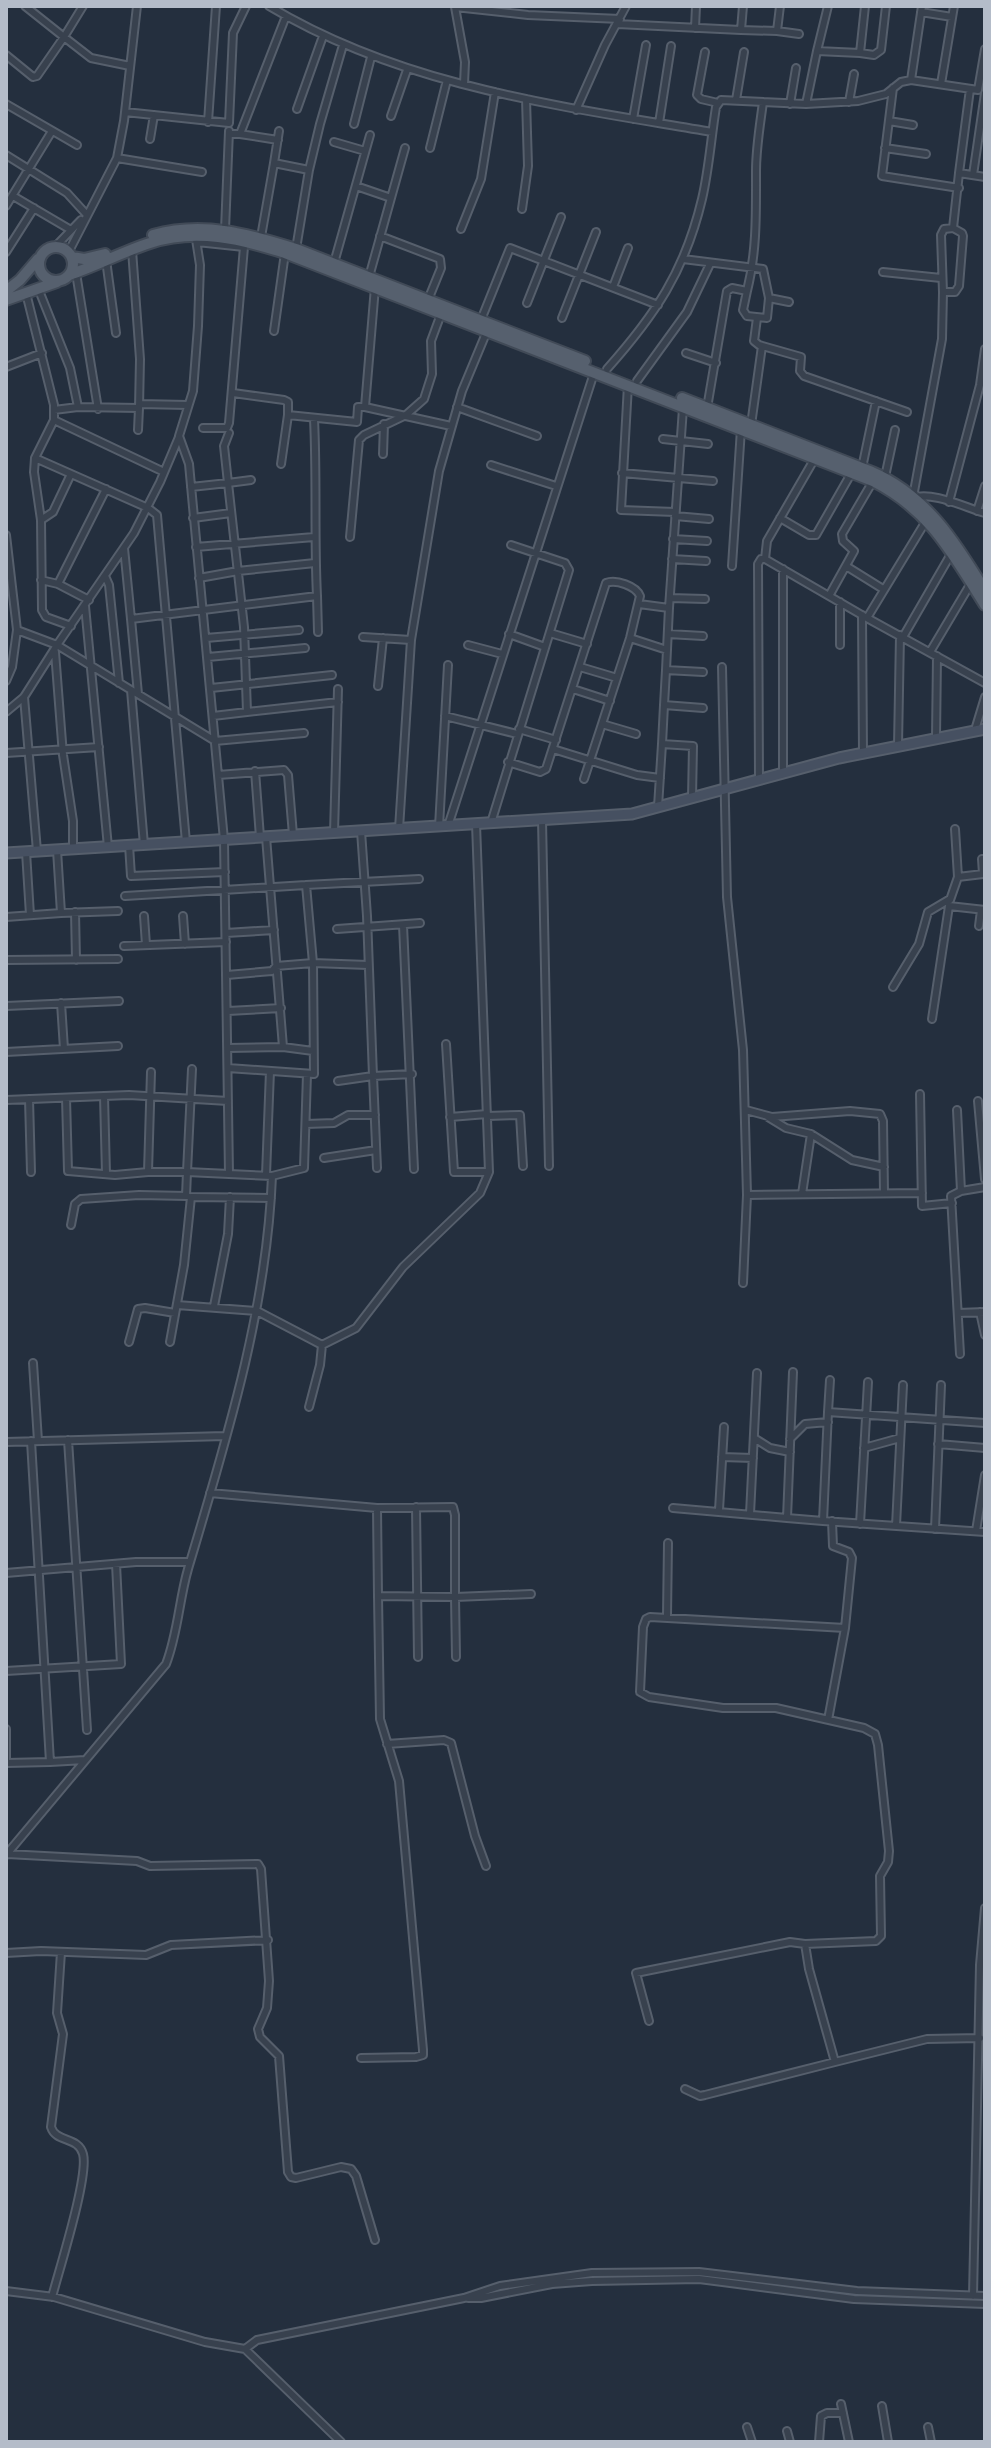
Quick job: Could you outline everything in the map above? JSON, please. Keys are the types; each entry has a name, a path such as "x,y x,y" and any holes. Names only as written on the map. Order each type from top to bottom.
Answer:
{"main road":[{"path":"6,300 132,250 171,238 225,230 245,240 261,237 292,253 428,300 594,372 632,383 857,470 911,500 952,553 985,605"},
{"path":"6,291 45,251 55,247 70,255 93,258 169,231 245,240 334,263 441,314 486,325 607,369 632,383"},
{"path":"41,255 38,266 43,276 52,281 69,276 73,267 70,255"},
{"path":"684,403 707,408 815,458 885,477 956,544 985,591"}],"street":[{"path":"25,6 91,58 130,66"},
{"path":"6,55 33,77 37,76 83,6"},
{"path":"70,255 117,158 137,6"},
{"path":"208,122 216,6"},
{"path":"225,230 232,41 235,26 246,6"},
{"path":"269,6 323,36 407,70 576,110 712,132"},
{"path":"576,110 626,6"},
{"path":"695,28 696,6"},
{"path":"741,30 743,6"},
{"path":"777,31 780,6"},
{"path":"806,104 828,6"},
{"path":"860,53 865,6"},
{"path":"817,51 874,55 881,50 886,6"},
{"path":"941,84 954,6"},
{"path":"464,84 465,62 455,7 799,34"},
{"path":"911,80 922,9 952,17"},
{"path":"240,134 286,16"},
{"path":"297,109 323,36"},
{"path":"214,41 232,41"},
{"path":"274,331 320,124 343,45"},
{"path":"633,119 646,45"},
{"path":"659,123 671,46"},
{"path":"973,175 985,49"},
{"path":"705,52 697,95 718,103 727,99 790,104 849,102 886,94 911,80 980,90"},
{"path":"736,100 744,52"},
{"path":"354,124 371,57"},
{"path":"790,104 796,68"},
{"path":"391,116 407,70"},
{"path":"849,102 854,74"},
{"path":"430,148 447,80"},
{"path":"893,88 881,173 885,178 959,188"},
{"path":"953,228 959,173 980,90"},
{"path":"461,229 481,179 495,92"},
{"path":"522,209 528,166 526,99"},
{"path":"683,259 752,267 766,271 769,298 767,318 743,313 752,267 758,204 756,169 763,102"},
{"path":"607,369 644,328 683,259 701,201 718,103"},
{"path":"6,104 77,145"},
{"path":"125,112 229,123"},
{"path":"150,139 154,115"},
{"path":"889,121 913,125"},
{"path":"6,206 52,131"},
{"path":"261,237 279,131"},
{"path":"229,134 278,140"},
{"path":"334,263 370,135"},
{"path":"334,142 365,151"},
{"path":"365,407 380,236 405,148"},
{"path":"885,148 926,154"},
{"path":"6,155 67,193 87,215"},
{"path":"117,158 202,172"},
{"path":"274,163 309,170"},
{"path":"959,173 985,177"},
{"path":"356,186 391,198"},
{"path":"13,196 71,230"},
{"path":"6,252 34,208"},
{"path":"55,247 87,215"},
{"path":"527,303 561,217"},
{"path":"911,500 918,483 942,339 942,231 953,228 963,236 959,286 955,292 943,292"},
{"path":"562,318 596,232"},
{"path":"6,712 24,697 124,548 148,508 179,436 193,391 198,326 196,236"},
{"path":"380,236 440,259 441,268 428,300"},
{"path":"203,428 229,426 245,240"},
{"path":"399,829 411,640 439,471 510,248 658,305"},
{"path":"613,287 628,248"},
{"path":"132,250 140,359 138,430"},
{"path":"106,260 116,333"},
{"path":"709,519 621,510 632,383 687,312 710,264"},
{"path":"883,272 941,278"},
{"path":"69,276 98,409"},
{"path":"38,288 70,368 78,407"},
{"path":"707,408 727,291 732,288 747,291"},
{"path":"26,292 54,410 54,420 35,458 34,472 41,520 42,614 71,626"},
{"path":"769,298 789,302"},
{"path":"350,537 360,437 406,415 422,403 428,392 432,369 431,341 441,314"},
{"path":"757,318 754,339 762,346 801,357 800,371 804,376 907,412"},
{"path":"732,566 746,427 762,346"},
{"path":"949,502 980,385 985,349"},
{"path":"6,367 42,353"},
{"path":"686,353 716,363"},
{"path":"443,826 594,372"},
{"path":"233,393 288,402 281,464"},
{"path":"780,518 809,535 816,535 857,470 876,401"},
{"path":"658,807 684,403"},
{"path":"54,410 188,405"},
{"path":"288,415 357,422 358,407 365,407 451,426"},
{"path":"457,407 537,436"},
{"path":"314,419 318,632"},
{"path":"54,420 164,472"},
{"path":"383,454 384,424"},
{"path":"885,477 895,430"},
{"path":"229,433 224,446 244,634 247,712"},
{"path":"179,436 189,464 224,840 229,1174"},
{"path":"663,439 708,444"},
{"path":"35,458 148,508 157,515 186,842"},
{"path":"765,559 767,541 815,458"},
{"path":"491,465 556,486"},
{"path":"622,473 713,481"},
{"path":"41,520 53,512 71,474"},
{"path":"191,487 251,480"},
{"path":"829,596 854,551 841,537 873,481"},
{"path":"911,500 932,497 981,512 985,486"},
{"path":"58,584 106,489"},
{"path":"193,518 231,513"},
{"path":"863,753 864,616 926,520"},
{"path":"6,535 17,630 12,667 6,681"},
{"path":"196,547 314,537"},
{"path":"673,539 707,541"},
{"path":"491,823 569,574 569,566 511,545"},
{"path":"124,548 144,845"},
{"path":"898,746 901,636 952,553"},
{"path":"672,559 706,561"},
{"path":"759,780 758,564 761,559 985,683"},
{"path":"199,578 315,563"},
{"path":"846,566 883,589"},
{"path":"783,569 783,774"},
{"path":"105,576 109,585 119,683"},
{"path":"41,580 58,584 87,603"},
{"path":"508,762 545,772 606,583 613,580 639,591 639,604 584,779"},
{"path":"936,738 933,654 971,583"},
{"path":"131,619 317,596"},
{"path":"670,598 705,599"},
{"path":"840,602 840,645"},
{"path":"87,603 108,847"},
{"path":"639,604 669,608"},
{"path":"17,630 90,665 215,741 304,733"},
{"path":"206,638 299,630"},
{"path":"550,633 587,644"},
{"path":"509,634 545,647"},
{"path":"668,634 703,636"},
{"path":"363,637 411,640"},
{"path":"378,686 383,638"},
{"path":"630,638 667,650"},
{"path":"468,645 502,654"},
{"path":"56,648 62,749 73,821 73,849"},
{"path":"208,657 305,648"},
{"path":"443,826 448,665"},
{"path":"580,667 617,678"},
{"path":"722,667 722,781 725,789 727,897 746,1110 747,1195 743,1283"},
{"path":"666,670 703,672"},
{"path":"211,688 332,675"},
{"path":"334,833 338,689"},
{"path":"573,689 610,701"},
{"path":"24,697 37,851"},
{"path":"6,853 632,814 863,753 980,730 985,697"},
{"path":"213,716 338,702"},
{"path":"664,705 703,708"},
{"path":"445,716 556,740"},
{"path":"602,724 636,734"},
{"path":"662,744 693,746 692,798"},
{"path":"6,753 99,747"},
{"path":"553,749 637,775 660,778"},
{"path":"218,775 281,769 287,772 293,835"},
{"path":"255,771 274,930 283,1047"},
{"path":"542,820 549,1166"},
{"path":"322,1345 356,1328 403,1267 480,1193 489,1172 476,824"},
{"path":"932,1019 949,902 958,877 955,829"},
{"path":"361,831 368,927 377,1168"},
{"path":"129,845 131,876 225,872"},
{"path":"57,850 61,913"},
{"path":"26,852 30,915"},
{"path":"958,877 983,874 982,859 985,859"},
{"path":"125,896 419,879"},
{"path":"228,1068 314,1074 313,963 306,885"},
{"path":"893,987 919,944 928,912 949,902 983,910 979,926"},
{"path":"6,917 118,911"},
{"path":"75,912 76,960"},
{"path":"144,916 146,945"},
{"path":"183,916 185,944"},
{"path":"337,929 420,923"},
{"path":"403,925 414,1169"},
{"path":"226,933 274,930"},
{"path":"124,946 226,942"},
{"path":"6,960 118,959"},
{"path":"227,975 313,963 368,965"},
{"path":"6,1006 119,1001"},
{"path":"61,1003 64,1049"},
{"path":"228,1011 281,1008"},
{"path":"446,1044 454,1172 489,1172"},
{"path":"6,1052 118,1046"},
{"path":"228,1048 283,1047 313,1051"},
{"path":"170,1342 188,1196 192,1069"},
{"path":"6,1854 166,1664 174,1642 190,1562 257,1311 271,1198 270,1071"},
{"path":"148,1172 151,1072"},
{"path":"66,1098 68,1171 269,1176 304,1168 307,1074"},
{"path":"338,1081 412,1074"},
{"path":"920,1094 922,1206 952,1203"},
{"path":"104,1096 106,1174"},
{"path":"6,1100 150,1096 228,1101"},
{"path":"29,1099 31,1172"},
{"path":"978,1101 985,1179"},
{"path":"746,1110 768,1117 786,1128 811,1134 852,1160 884,1167"},
{"path":"957,1110 961,1191"},
{"path":"768,1117 850,1111 876,1113 883,1121 884,1193"},
{"path":"306,1124 334,1123 348,1115 375,1115"},
{"path":"450,1117 520,1115 523,1166"},
{"path":"802,1194 811,1134"},
{"path":"324,1158 376,1150"},
{"path":"960,1354 951,1196 985,1187"},
{"path":"747,1195 922,1193"},
{"path":"71,1225 75,1204 81,1199 139,1195 271,1198"},
{"path":"214,1306 228,1234 230,1197"},
{"path":"129,1342 138,1309 214,1306 257,1311 322,1345"},
{"path":"958,1313 983,1312 985,1335"},
{"path":"309,1407 322,1345"},
{"path":"33,1363 39,1570 50,1762"},
{"path":"787,1518 793,1372"},
{"path":"750,1514 757,1373"},
{"path":"823,1521 830,1380"},
{"path":"860,1524 868,1382"},
{"path":"896,1526 903,1385"},
{"path":"935,1529 941,1385"},
{"path":"828,1412 985,1423"},
{"path":"790,1439 805,1424 828,1422"},
{"path":"719,1510 724,1427"},
{"path":"6,1442 225,1436"},
{"path":"754,1438 766,1447 790,1452"},
{"path":"864,1448 900,1438"},
{"path":"68,1440 87,1730"},
{"path":"938,1444 985,1448"},
{"path":"722,1457 753,1458"},
{"path":"976,1531 985,1475"},
{"path":"210,1493 377,1508 453,1507 456,1657"},
{"path":"416,1507 418,1657"},
{"path":"361,2058 416,2057 423,2053 399,1781 380,1719 377,1508"},
{"path":"673,1508 985,1532"},
{"path":"828,1720 845,1628 851,1555 833,1546 832,1521"},
{"path":"667,1616 668,1543"},
{"path":"6,1573 116,1564 190,1562"},
{"path":"6,1671 121,1664 116,1564"},
{"path":"378,1596 531,1594"},
{"path":"649,2021 636,1973 790,1942 805,1944 880,1939 880,1876 889,1858 875,1734 864,1728 770,1707 723,1708 642,1696 644,1622 650,1617 667,1616 845,1628"},
{"path":"6,1729 6,1763 85,1760"},
{"path":"387,1744 444,1740 451,1743 486,1866"},
{"path":"6,1854 137,1861 150,1866 256,1862 261,1869 268,1940 267,2006 258,2029 260,2037 279,2056 288,2172 296,2178 341,2167 351,2169 356,2176 375,2240"},
{"path":"973,2296 982,2103 980,1965 985,1908"},
{"path":"6,1953 146,1955 171,1945 268,1940"},
{"path":"805,1944 835,2062"},
{"path":"52,2297 76,2204 83,2156 77,2144 56,2135 51,2127 63,2038 57,2013 61,1952"},
{"path":"685,2089 700,2096 927,2039 980,2038"},
{"path":"974,2260 985,2261"},
{"path":"245,2349 257,2340 464,2298 500,2286 592,2273 726,2274 879,2293 985,2296"},
{"path":"464,2298 481,2298 552,2284 687,2279 725,2281 854,2299 985,2304"},
{"path":"6,2291 52,2297 205,2342 245,2349 341,2442"},
{"path":"841,2404 849,2442"},
{"path":"882,2406 888,2442"},
{"path":"819,2442 821,2416 843,2413"},
{"path":"747,2427 752,2442"},
{"path":"928,2427 931,2442"},
{"path":"787,2431 790,2442"}]}
